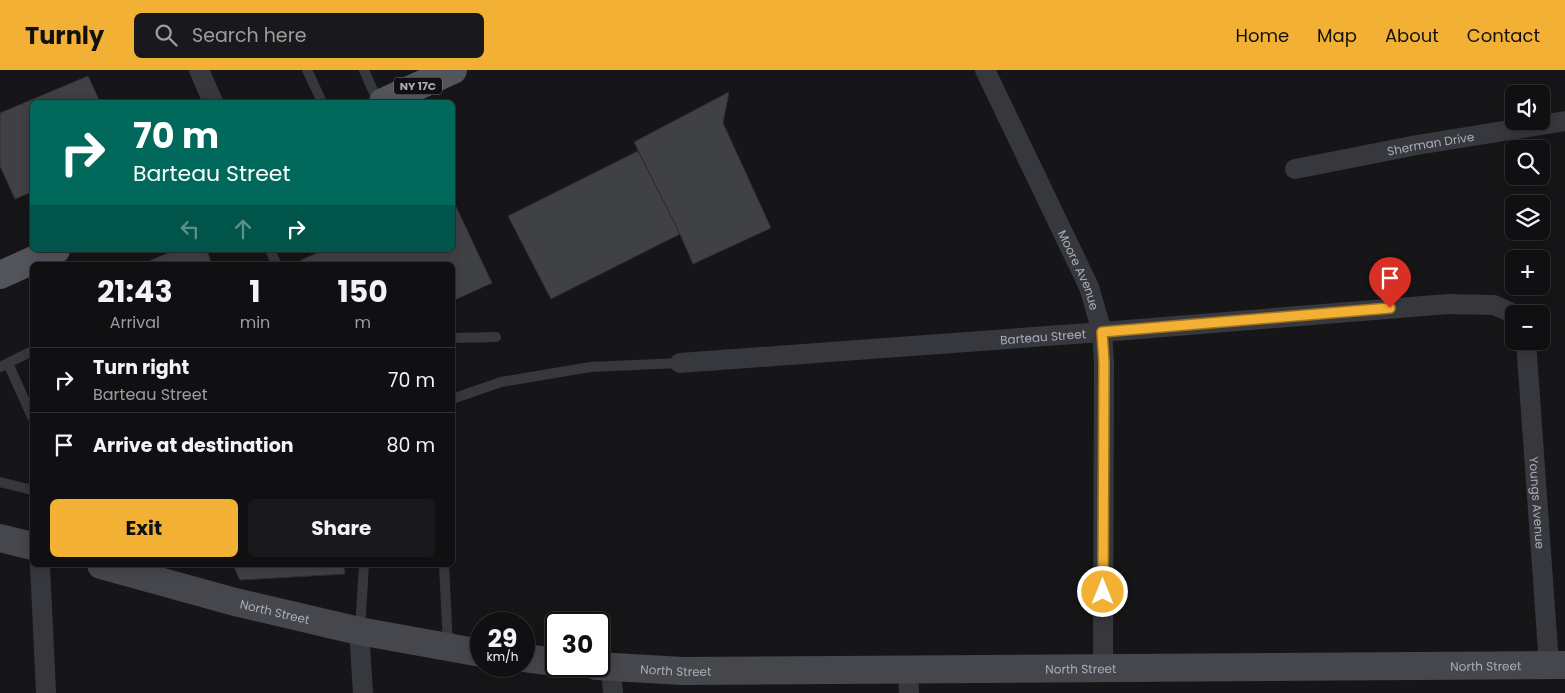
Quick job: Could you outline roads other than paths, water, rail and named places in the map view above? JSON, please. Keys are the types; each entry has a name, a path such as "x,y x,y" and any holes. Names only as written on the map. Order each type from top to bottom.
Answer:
{"main road":[{"name":"NY 17C","path":"387,100 453,70"},
{"path":"0,275 30,263"}],"street":[{"path":"199,70 212,100"},
{"name":"Moore Avenue","path":"985,70 1090,287 1102,332 1104,363 1103,668"},
{"name":"Sherman Drive","path":"1295,170 1417,145 1565,121"},
{"name":"Barteau Street","path":"680,363 1448,304 1494,305 1505,309"},
{"name":"Youngs Avenue","path":"1527,350 1557,665"},
{"path":"0,538 30,546"},
{"path":"40,567 46,693"},
{"name":"North Street","path":"108,567 235,602 359,631 470,650"},
{"path":"359,631 363,693"},
{"name":"North Street","path":"610,676 683,671 909,682 1103,668 1557,665"}],"lane":[{"path":"307,70 321,100"},
{"path":"364,70 382,100"},
{"path":"455,338 496,337"},
{"path":"30,352 4,365 30,413"},
{"path":"455,398 501,382 590,367 680,363"},
{"path":"0,482 30,490"},
{"path":"359,631 364,567"},
{"path":"444,567 448,647"}]}
